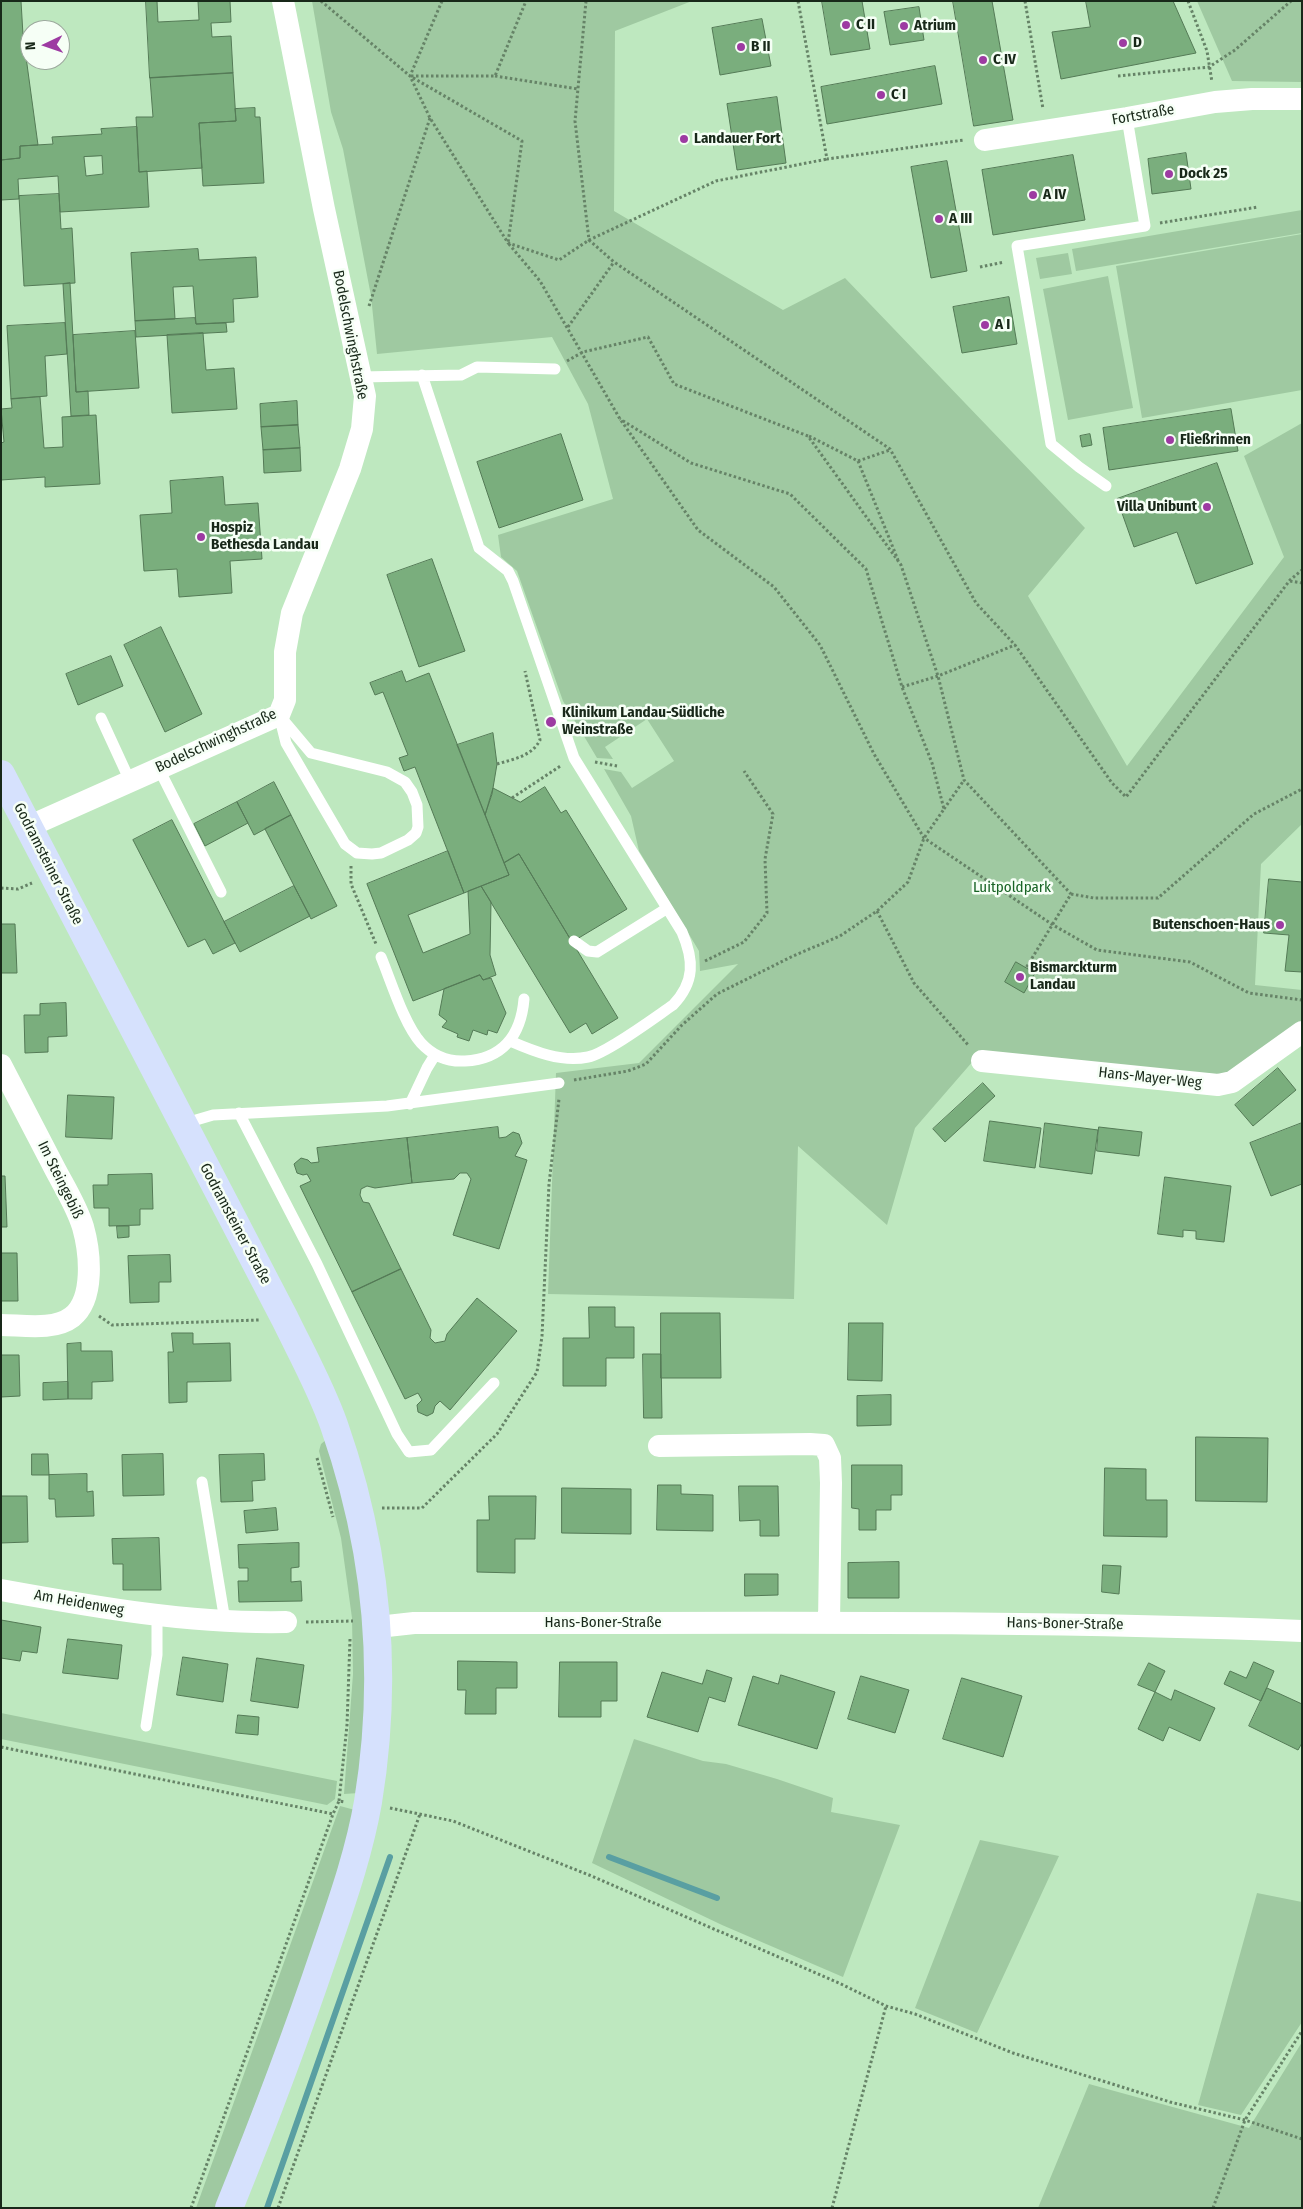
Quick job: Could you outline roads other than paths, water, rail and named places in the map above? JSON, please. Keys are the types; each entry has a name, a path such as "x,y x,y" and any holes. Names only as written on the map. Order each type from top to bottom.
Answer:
{"street":[{"name":"Bodelschwinghstraße","path":"30,826 279,715 284,706 286,652 292,613 350,469 362,429 363,387 324,209 283,1"},
{"name":"Fortstraße","path":"984,140 1224,101 1252,98 1302,99"},
{"name":"Godramsteiner Straße","path":"1,774 30,826 320,1390 334,1424 358,1507 371,1575 378,1627 378,1703 367,1804 350,1876 306,2008 229,2208"},
{"name":"Hans-Mayer-Weg","path":"982,1061 1218,1085 1232,1082 1302,1032"},
{"name":"Im Steingebiß","path":"1,1065 73,1202 83,1226 89,1278 82,1304 71,1318 59,1323 45,1325 1,1325"},
{"path":"659,1446 824,1445 830,1458 831,1483 829,1623"},
{"name":"Am Heidenweg","path":"1,1590 157,1616 225,1621 286,1622"},
{"name":"Hans-Boner-Straße","path":"378,1627 414,1623 829,1623 1146,1626 1302,1631"}],"lane":[{"path":"1106,486 1051,444 1017,246 1145,226 1127,118"},
{"path":"363,387 422,375 461,375 477,367 555,369"},
{"path":"422,375 480,548 508,571 514,581 574,758 682,932 689,949 691,965 689,978 682,995 673,1005 597,1054 579,1058 563,1057 540,1052 510,1041"},
{"path":"279,715 299,736 304,747 319,756 387,772 405,782 417,805 418,827 416,833 408,840 381,853 364,855 354,851 345,844 286,742 279,715"},
{"path":"102,718 130,781"},
{"path":"306,777 306,769 310,762 319,756"},
{"path":"159,768 220,892"},
{"path":"574,941 588,951 597,952 666,909"},
{"path":"381,956 416,1037 436,1055 451,1061 476,1060 495,1054 510,1041 517,1031 523,1013 524,999"},
{"path":"410,1104 427,1068 436,1055"},
{"path":"185,1128 205,1117 240,1113 410,1104 559,1083"},
{"path":"240,1113 316,1264 397,1434 409,1452 431,1450 494,1382"},
{"path":"202,1482 225,1621"},
{"path":"146,1726 157,1655 157,1616"}],"waterway":[{"path":"267,2208 390,1857"},
{"path":"609,1857 717,1898"}],"place":[{"name":"C II","path":"846,25"},
{"name":"Atrium","path":"904,26"},
{"name":"D","path":"1123,43"},
{"name":"B II","path":"741,47"},
{"name":"C IV","path":"983,60"},
{"name":"C I","path":"881,95"},
{"name":"Landauer Fort","path":"684,139"},
{"name":"Dock 25","path":"1169,174"},
{"name":"A IV","path":"1033,195"},
{"name":"A III","path":"939,219"},
{"name":"A I","path":"985,325"},
{"name":"Fließrinnen","path":"1170,440"},
{"name":"Villa Unibunt","path":"1207,507"},
{"name":"Hospiz Bethesda Landau","path":"201,537"},
{"name":"Klinikum Landau-Südliche Weinstraße","path":"551,722"},
{"name":"Butenschoen-Haus","path":"1280,925"},
{"name":"Bismarckturm Landau","path":"1020,977"}],"park label":[{"name":"Luitpoldpark","path":"1012,888"}]}
